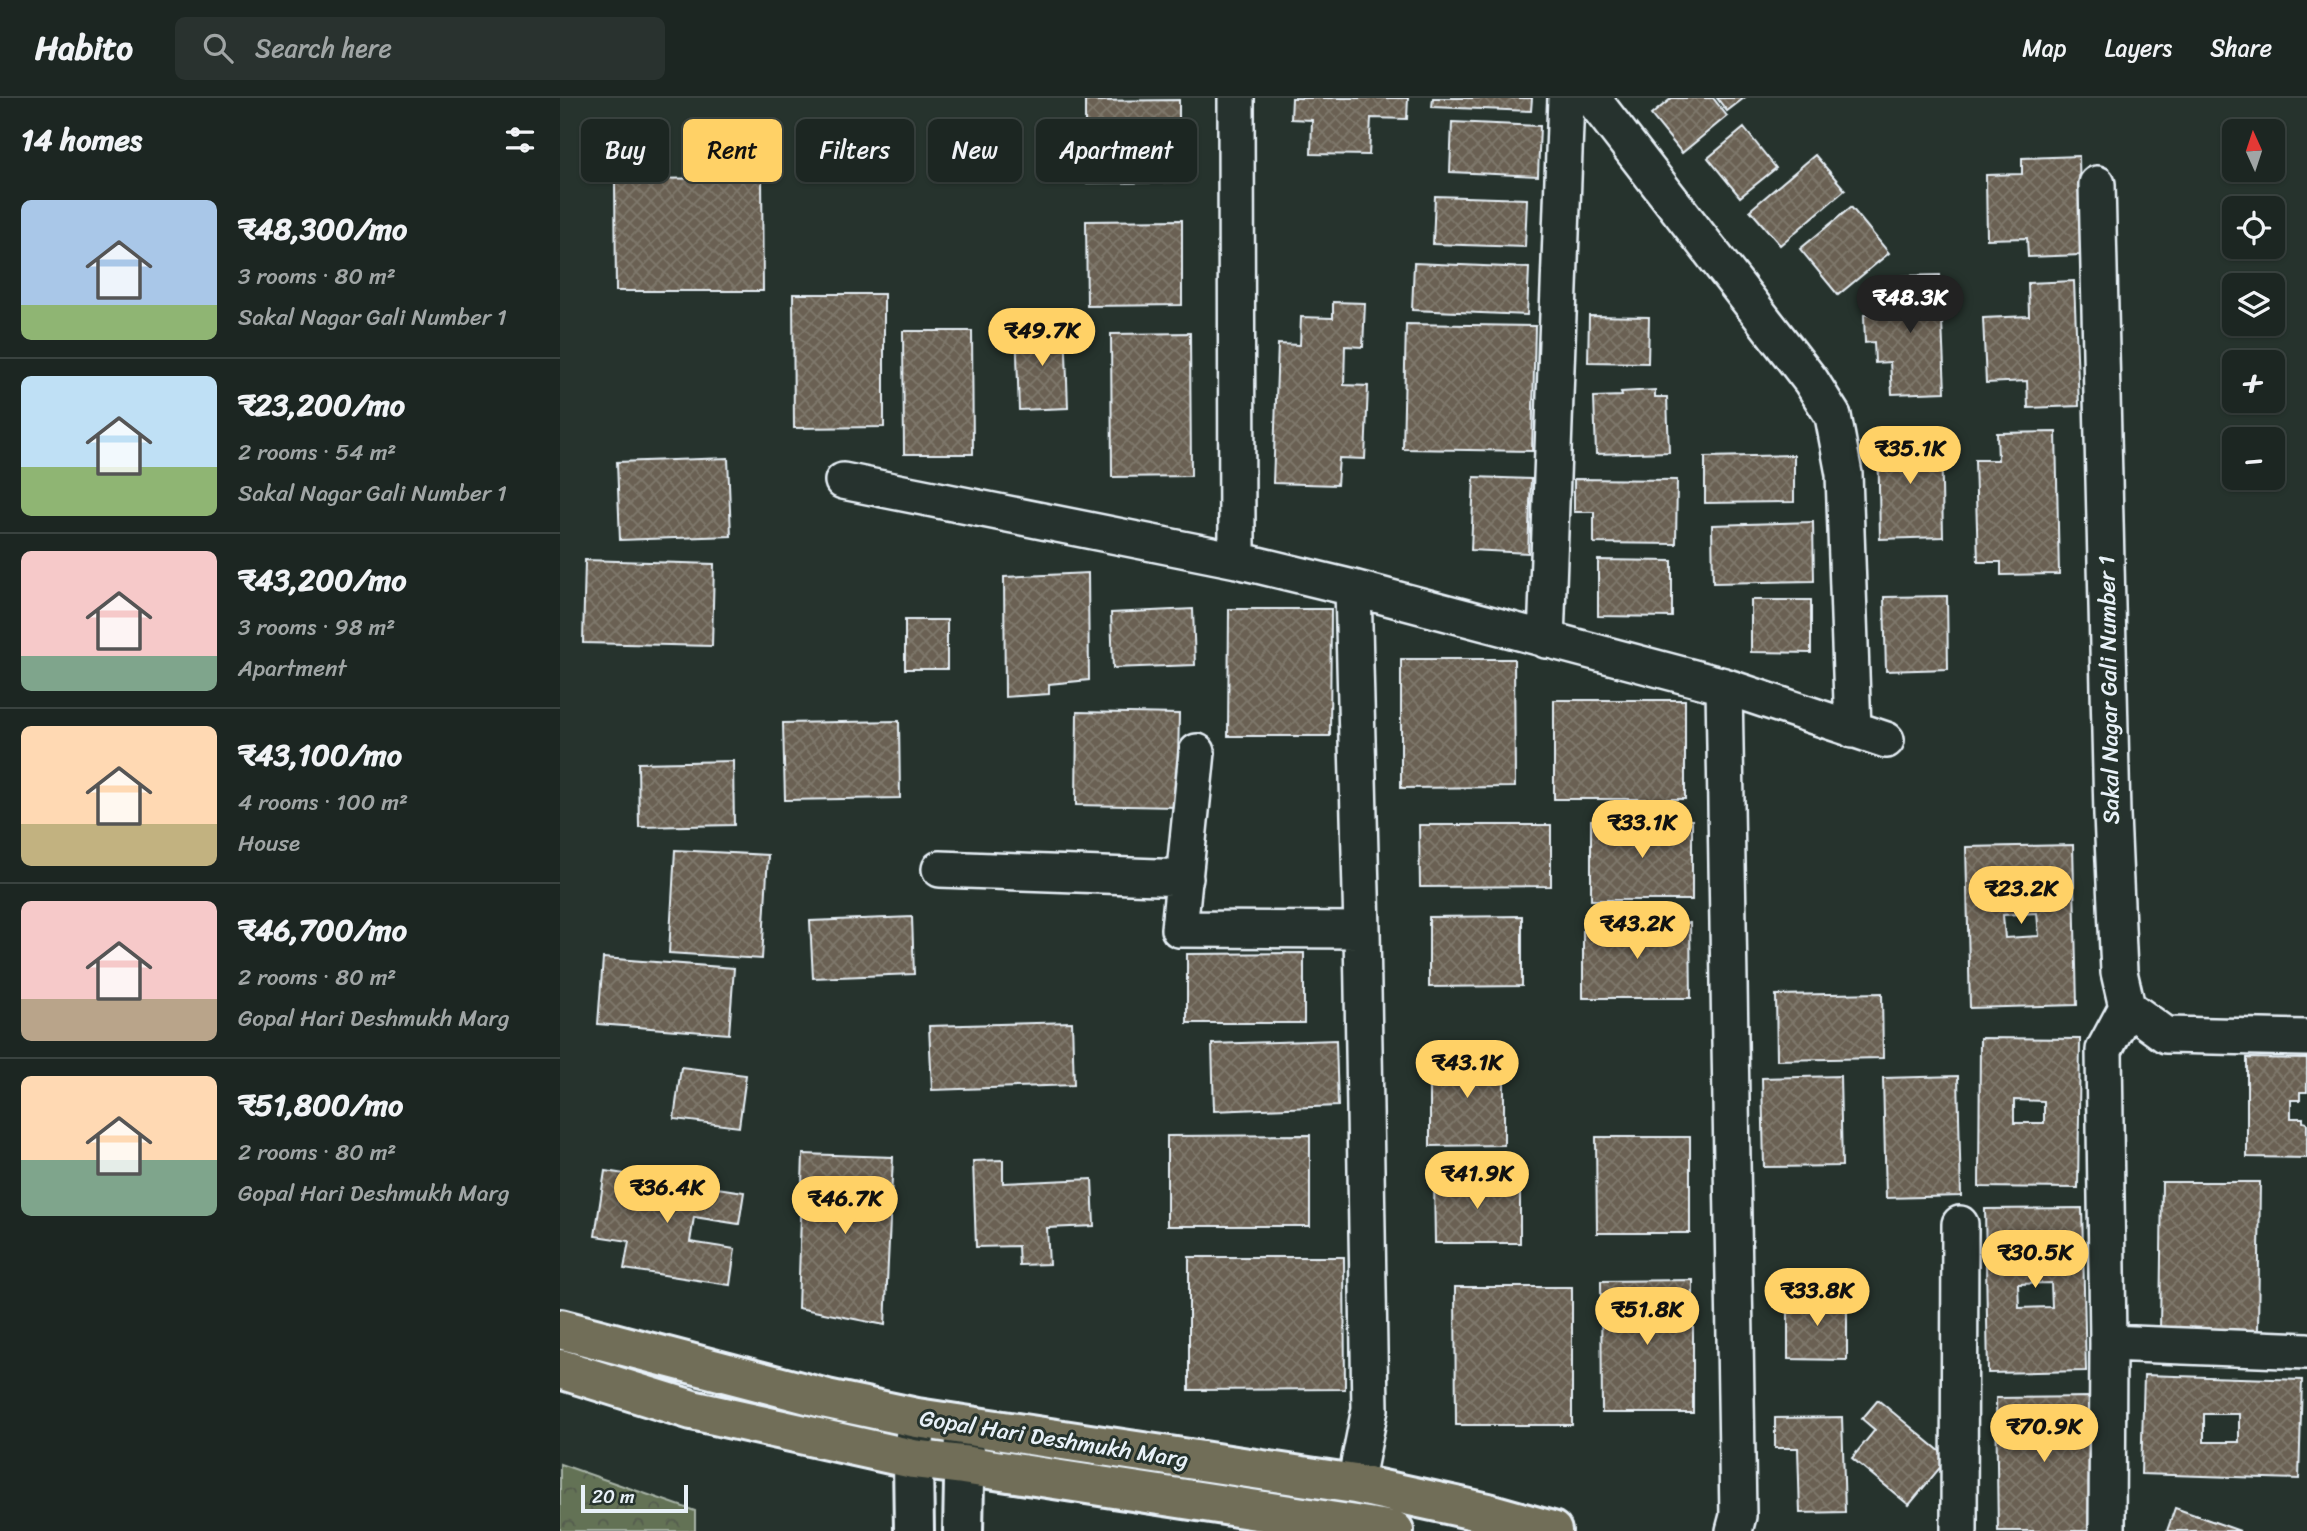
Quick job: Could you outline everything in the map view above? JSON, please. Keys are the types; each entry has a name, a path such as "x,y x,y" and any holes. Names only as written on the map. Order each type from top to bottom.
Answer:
{"main road":[{"name":"Gopal Hari Deshmukh Marg","path":"560,1329 827,1399 917,1418 1355,1484 1488,1513 1552,1531"},
{"name":"Gopal Hari Deshmukh Marg","path":"560,1369 692,1410 913,1460 963,1465 1390,1530"}],"street":[{"path":"1237,98 1237,560"},
{"path":"1546,640 1566,98"},
{"path":"843,481 1237,560 1353,588 1724,686 1870,735 1844,474 1833,416 1811,381 1592,98"},
{"name":"Sakal Nagar Gali Number 1","path":"2097,184 2112,815 2119,972 2127,1007"},
{"path":"1353,588 1370,1409 1355,1484"},
{"path":"1724,686 1738,1516 1734,1531"},
{"path":"1197,752 1179,929 1362,930"},
{"path":"940,869 1185,878"},
{"path":"2107,1531 2108,1343 2104,1050 2127,1007 2166,1035 2307,1038"},
{"path":"1959,1531 1960,1224"},
{"path":"2108,1343 2307,1351"},
{"path":"914,1531 913,1460 917,1418"},
{"path":"963,1531 966,1425"}],"green space":[{"path":"560,1464 695,1511 695,1531 560,1531"}],"building":[{"path":"1292,98 1408,98 1407,119 1371,118 1369,155 1311,154 1312,120 1291,119"},
{"path":"1433,98 1532,98 1531,111 1432,107"},
{"path":"1672,98 1713,98 1727,116 1682,153 1651,115"},
{"path":"1717,98 1744,98 1727,111"},
{"path":"1179,100 1179,119 1085,119 1085,101"},
{"path":"1452,122 1540,126 1538,176 1450,172"},
{"path":"1744,128 1776,168 1740,197 1708,158"},
{"path":"1815,155 1845,190 1780,245 1750,210"},
{"path":"2079,156 2081,255 2028,257 2027,238 1987,239 1986,175 2022,174 2022,158"},
{"path":"669,179 683,179 683,182 762,182 763,291 616,291 615,182 669,182"},
{"path":"1085,182 1179,182 1085,183"},
{"path":"1435,196 1527,199 1525,247 1433,244"},
{"path":"1851,207 1889,253 1838,295 1800,249"},
{"path":"1182,220 1182,305 1087,306 1086,221"},
{"path":"1414,263 1529,268 1527,315 1412,310"},
{"path":"1940,275 1945,392 1892,394 1890,362 1875,363 1874,342 1865,343 1864,315 1877,314 1876,293 1900,292 1900,276"},
{"path":"2074,281 2079,406 2028,408 2027,381 1986,383 1983,318 2029,316 2028,283"},
{"path":"793,294 884,294 884,427 794,428"},
{"path":"1333,302 1365,303 1363,347 1345,346 1344,385 1368,386 1365,459 1339,458 1337,485 1273,483 1278,344 1300,345 1301,317 1333,318"},
{"path":"1589,316 1649,317 1648,363 1588,362"},
{"path":"1406,324 1535,326 1532,451 1403,449"},
{"path":"1065,325 1068,408 1019,410 1016,327"},
{"path":"903,331 972,331 973,454 904,454"},
{"path":"1190,333 1191,476 1112,477 1111,334"},
{"path":"1655,390 1655,397 1667,397 1669,452 1596,454 1594,397 1622,396 1621,392"},
{"path":"2056,432 2059,574 2001,575 2001,562 1978,562 1975,460 1998,460 1997,433"},
{"path":"1941,433 1943,537 1880,539 1878,434"},
{"path":"1794,455 1794,502 1705,503 1705,457"},
{"path":"728,458 731,536 620,540 617,462"},
{"path":"1474,477 1531,479 1528,553 1471,550"},
{"path":"1574,479 1677,480 1676,544 1594,543 1594,512 1574,512"},
{"path":"1813,522 1814,581 1713,583 1712,525"},
{"path":"585,560 714,564 712,646 583,643"},
{"path":"1598,560 1672,561 1672,617 1598,616"},
{"path":"1088,573 1089,680 1049,684 1049,694 1005,697 1004,577"},
{"path":"1947,596 1948,669 1886,671 1884,597"},
{"path":"1751,600 1811,600 1811,653 1751,652"},
{"path":"1193,609 1195,665 1113,668 1111,613"},
{"path":"1229,609 1331,609 1330,736 1228,736"},
{"path":"905,620 947,620 947,669 905,669"},
{"path":"1401,659 1514,659 1515,787 1401,788"},
{"path":"1554,700 1685,700 1685,799 1554,799"},
{"path":"1077,712 1179,714 1177,807 1076,805"},
{"path":"899,721 900,798 785,800 783,723"},
{"path":"733,761 734,825 639,827 638,763"},
{"path":"1591,820 1692,820 1692,900 1591,900"},
{"path":"1419,825 1551,825 1551,886 1420,887"},
{"path":"2073,845 2077,1005 1970,1008 1966,847","holes":["2037,913 2039,936 2005,938 2003,915"]},
{"path":"675,850 768,855 762,959 669,953"},
{"path":"1522,916 1522,986 1429,987 1429,917"},
{"path":"912,917 914,974 813,978 810,921"},
{"path":"1583,923 1690,923 1691,998 1583,998"},
{"path":"1304,953 1304,1023 1187,1023 1187,954"},
{"path":"603,958 734,968 729,1034 598,1024"},
{"path":"1882,993 1883,1058 1777,1060 1776,995"},
{"path":"1072,1022 1074,1085 932,1090 929,1026"},
{"path":"1980,1038 2080,1039 2078,1188 1979,1187","holes":["2014,1100 2044,1101 2044,1123 2014,1123"]},
{"path":"1336,1040 1338,1106 1214,1111 1212,1044"},
{"path":"1504,1054 1504,1145 1430,1146 1430,1055"},
{"path":"2247,1058 2307,1059 2307,1092 2300,1092 2300,1100 2291,1100 2291,1118 2303,1118 2303,1122 2307,1123 2307,1158 2247,1157"},
{"path":"681,1067 746,1075 739,1127 674,1119"},
{"path":"1840,1076 1842,1166 1764,1167 1762,1078"},
{"path":"1958,1076 1961,1196 1886,1198 1883,1078"},
{"path":"1310,1135 1310,1226 1167,1226 1167,1136"},
{"path":"1596,1137 1690,1137 1690,1233 1597,1233"},
{"path":"803,1154 893,1157 885,1325 798,1308"},
{"path":"1003,1160 1003,1183 1092,1179 1094,1226 1047,1228 1049,1264 1019,1265 1018,1246 976,1247 973,1161"},
{"path":"605,1171 744,1192 739,1224 694,1217 690,1242 735,1249 730,1285 624,1269 629,1241 595,1236"},
{"path":"1434,1179 1520,1179 1520,1243 1435,1243"},
{"path":"2162,1182 2260,1182 2258,1332 2160,1330"},
{"path":"2082,1208 2086,1371 1988,1373 1985,1209","holes":["2051,1283 2052,1307 2019,1308 2018,1284"]},
{"path":"1189,1257 1344,1257 1345,1389 1189,1390"},
{"path":"1693,1280 1693,1413 1602,1413 1601,1281"},
{"path":"1455,1287 1572,1287 1572,1425 1456,1425"},
{"path":"1788,1296 1847,1297 1847,1360 1788,1359"},
{"path":"2144,1375 2302,1380 2299,1479 2141,1474","holes":["2204,1414 2239,1414 2239,1442 2204,1442"]},
{"path":"2090,1397 2092,1531 1998,1531 1996,1398"},
{"path":"1878,1400 1948,1458 1909,1505 1852,1458 1875,1430 1862,1419"},
{"path":"1842,1417 1845,1512 1800,1513 1798,1448 1775,1448 1775,1418"},
{"path":"2175,1508 2240,1531 2167,1531"}]}
